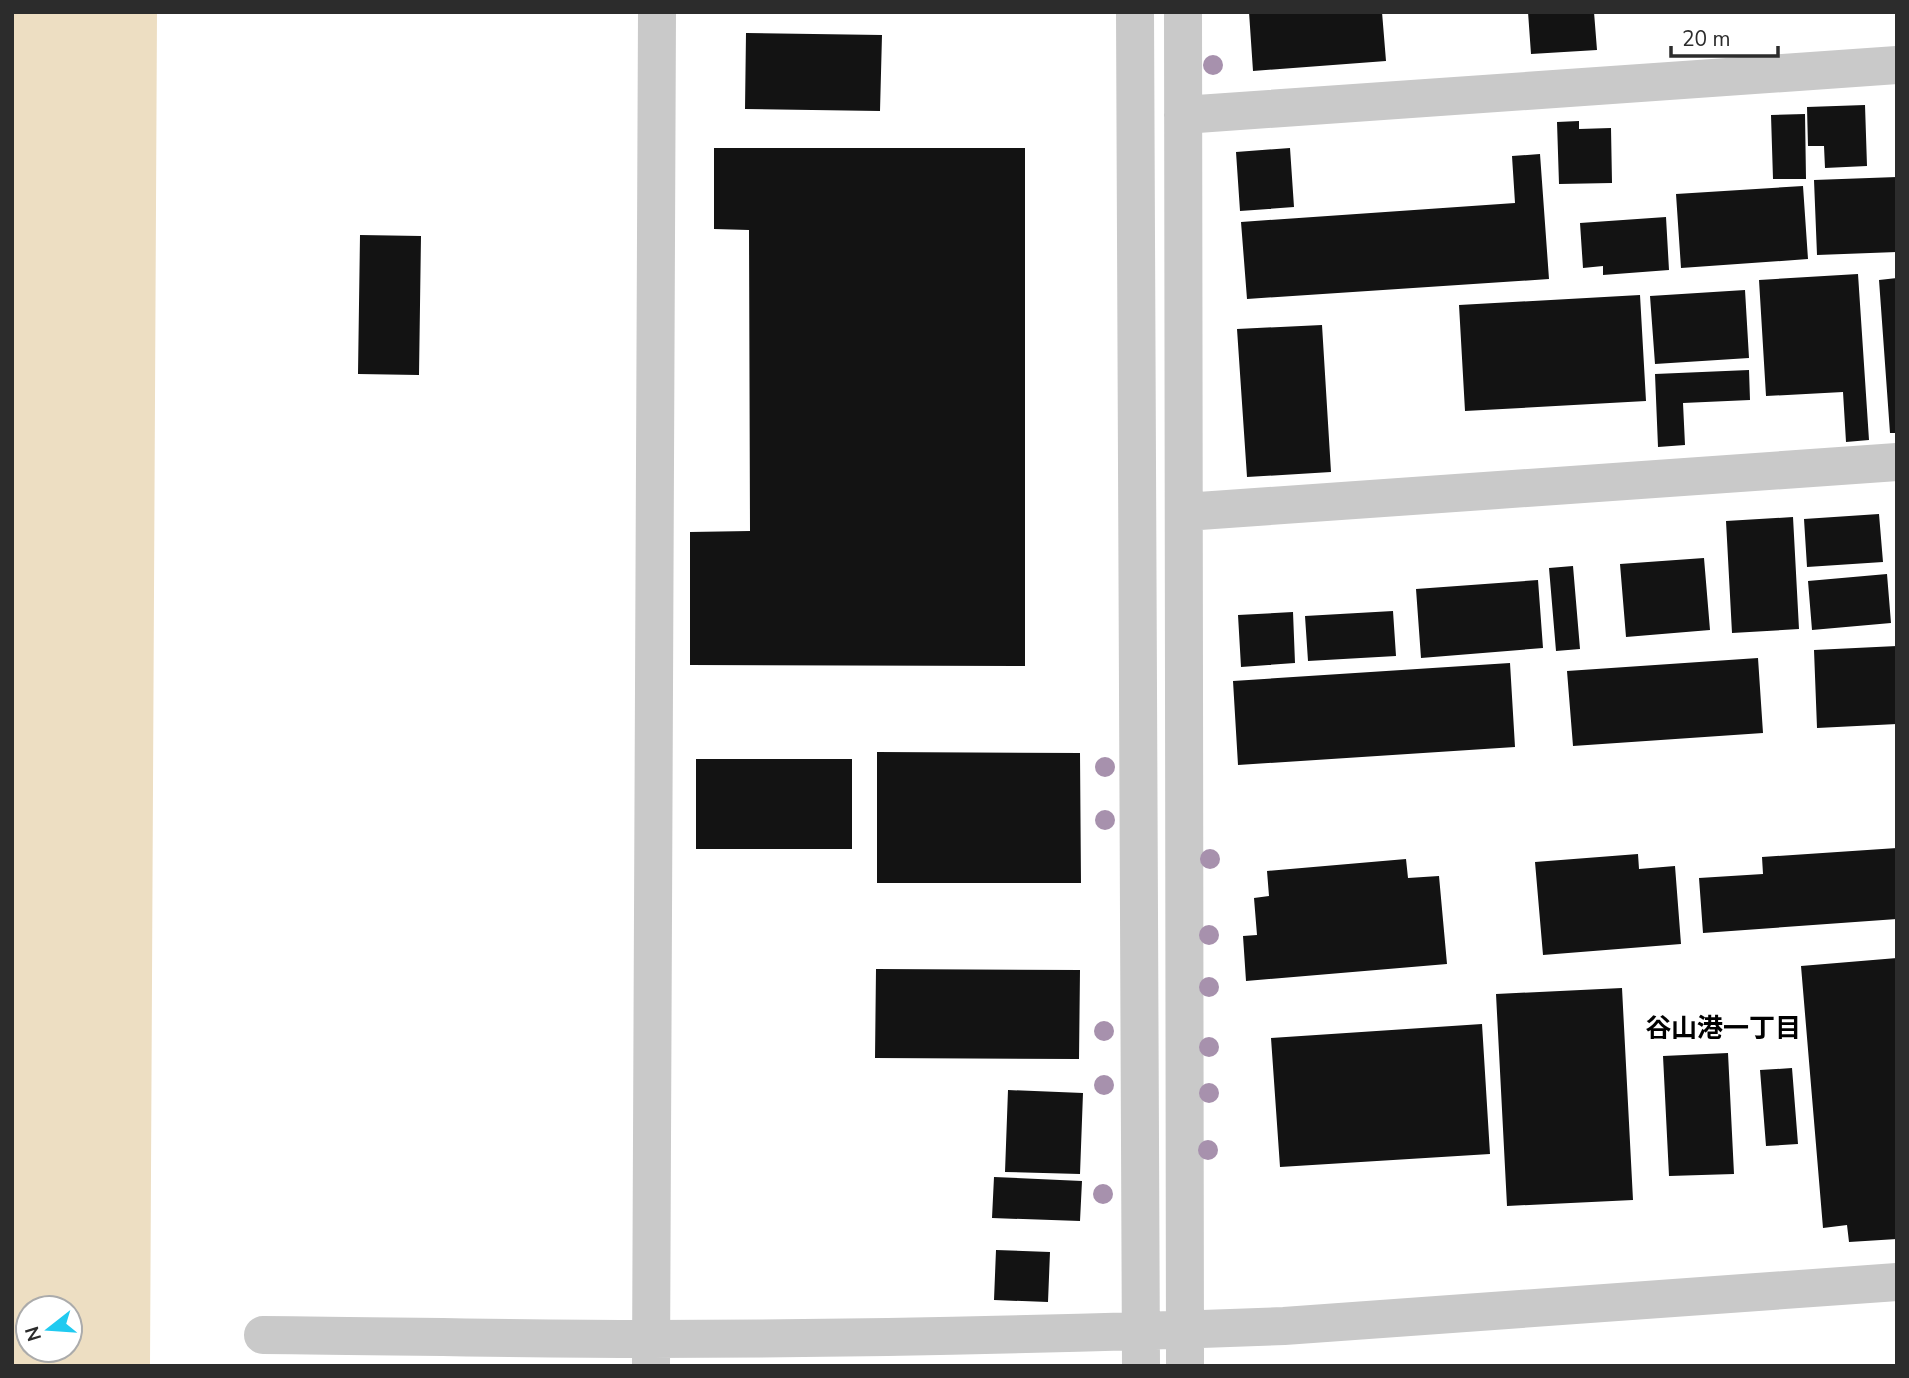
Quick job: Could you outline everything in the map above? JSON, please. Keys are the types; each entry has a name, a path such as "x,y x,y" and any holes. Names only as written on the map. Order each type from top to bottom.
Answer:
{"street":[{"path":"651,1352 657,12"},
{"path":"1135,12 1142,1348"},
{"path":"1183,12 1185,1348"},
{"path":"1182,116 1897,65"},
{"path":"1185,512 1897,463"},
{"path":"263,1335 651,1352 1185,1348 1296,1325 1897,1282"}],"shaded area":[{"path":"12,12 157,12 150,1366 12,1366"}],"building":[{"path":"1249,12 1382,12 1386,61 1253,71"},
{"path":"1528,12 1594,12 1597,50 1531,54"},
{"path":"746,33 882,35 880,111 745,109"},
{"path":"1865,105 1867,166 1825,168 1824,146 1808,146 1807,107"},
{"path":"1805,114 1806,179 1773,179 1771,115"},
{"path":"1579,121 1579,129 1611,128 1612,183 1559,184 1557,122"},
{"path":"714,148 1025,148 1025,666 690,665 690,532 750,531 749,230 714,229"},
{"path":"1290,148 1294,207 1240,211 1236,152"},
{"path":"1540,154 1549,279 1247,299 1241,222 1515,203 1512,156"},
{"path":"1897,177 1897,252 1817,255 1814,180"},
{"path":"1803,186 1808,259 1681,268 1676,194"},
{"path":"1666,217 1669,270 1603,275 1603,266 1583,268 1580,223"},
{"path":"360,235 421,236 419,375 358,374"},
{"path":"1858,274 1869,440 1846,442 1843,392 1766,396 1759,280"},
{"path":"1897,278 1897,433 1890,433 1879,280"},
{"path":"1745,290 1749,358 1655,364 1650,296"},
{"path":"1640,295 1646,401 1465,411 1459,305"},
{"path":"1322,325 1331,472 1247,477 1237,329"},
{"path":"1749,370 1750,400 1683,403 1685,445 1658,447 1655,374"},
{"path":"1879,514 1883,562 1807,567 1804,519"},
{"path":"1793,517 1799,629 1732,633 1726,521"},
{"path":"1704,558 1710,630 1626,637 1620,564"},
{"path":"1573,566 1580,649 1556,651 1549,568"},
{"path":"1887,574 1891,623 1812,630 1808,581"},
{"path":"1538,580 1543,648 1421,658 1416,589"},
{"path":"1393,611 1396,656 1308,661 1305,616"},
{"path":"1293,612 1295,663 1241,667 1238,615"},
{"path":"1897,646 1897,724 1817,728 1814,650"},
{"path":"1758,658 1763,733 1573,746 1567,671"},
{"path":"1510,663 1515,747 1238,765 1233,681"},
{"path":"877,752 1080,753 1081,883 877,883"},
{"path":"696,759 852,759 852,849 696,849"},
{"path":"1897,848 1897,919 1703,933 1699,878 1763,874 1762,857"},
{"path":"1638,854 1639,869 1675,866 1681,944 1543,955 1535,862"},
{"path":"1406,859 1408,878 1439,876 1447,964 1246,981 1243,936 1257,935 1254,898 1269,896 1267,871"},
{"path":"1897,958 1897,1239 1849,1242 1847,1225 1823,1228 1801,966"},
{"path":"876,969 1080,970 1079,1059 875,1058"},
{"path":"1622,988 1633,1200 1507,1206 1496,994"},
{"path":"1482,1024 1490,1154 1280,1167 1271,1038"},
{"path":"1728,1053 1734,1174 1669,1176 1663,1056"},
{"path":"1792,1068 1798,1144 1766,1146 1760,1070"},
{"path":"1008,1090 1083,1093 1080,1174 1005,1172"},
{"path":"994,1177 1082,1181 1080,1221 992,1218"},
{"path":"996,1250 1050,1252 1048,1302 994,1300"}],"district":[{"name":"谷山港一丁目","path":"1723,1028"}]}
